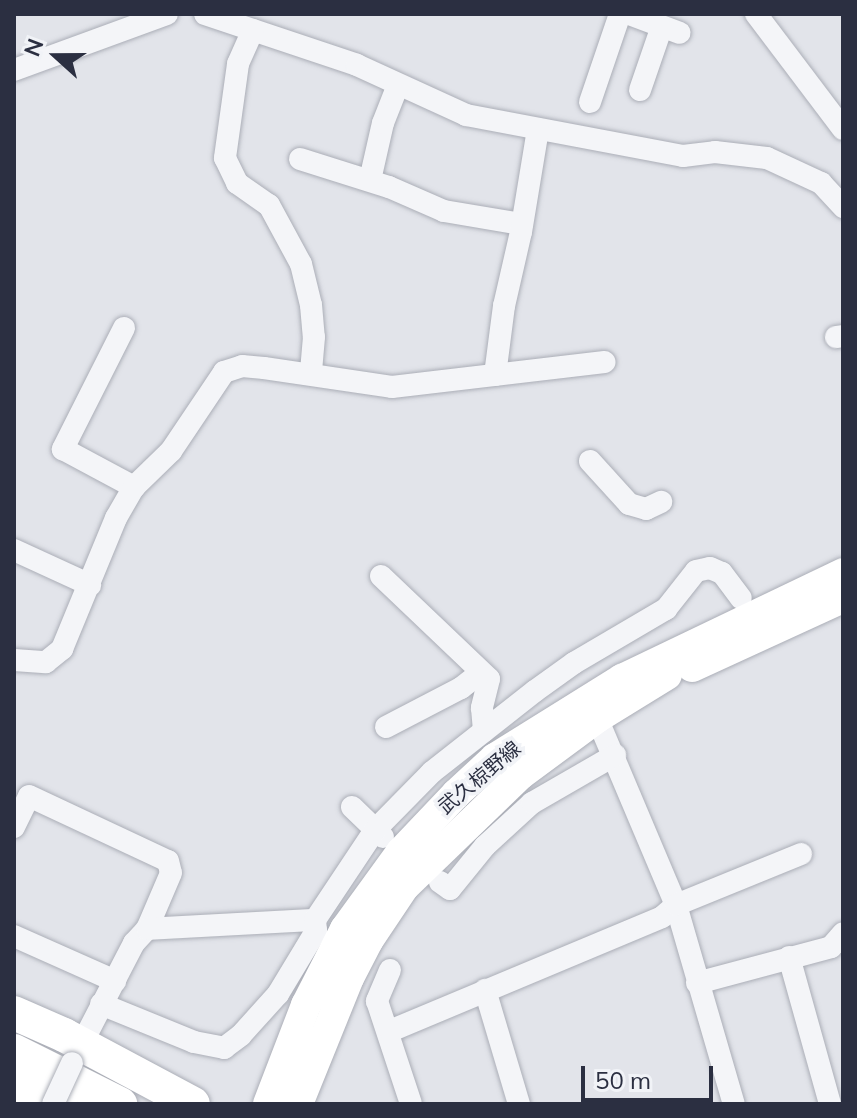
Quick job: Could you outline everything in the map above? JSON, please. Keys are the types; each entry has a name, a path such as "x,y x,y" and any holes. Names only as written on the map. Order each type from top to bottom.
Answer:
{"highway":[{"path":"14,1013 77,1054 193,1104"},
{"path":"14,1051 120,1104"},
{"path":"14,1082 61,1104"}],"main road":[{"path":"490,745 741,598 843,551"},
{"name":"武久椋野線","path":"298,1104 349,978 368,941 404,887 511,782 597,718 836,585"},
{"name":"武久椋野線","path":"268,1104 306,1005 345,929 426,821 490,745 622,679 836,585"}],"street":[{"path":"14,70 167,14"},
{"path":"205,14 357,65 454,111 683,156 715,152 752,154 790,166 821,183 843,207"},
{"path":"590,102 620,14"},
{"path":"629,14 670,31 640,90"},
{"path":"756,14 843,129"},
{"path":"253,30 238,64 225,158 237,183 269,205 301,264 312,316 311,374"},
{"path":"370,180 383,123 398,85"},
{"path":"495,375 504,306 538,129"},
{"path":"300,159 370,180 444,211 522,224"},
{"path":"124,328 63,449 134,487"},
{"path":"14,660 35,663 55,657 62,649 116,518 134,487 171,451 224,372 242,366 392,387 605,362"},
{"path":"590,461 629,504 646,509 661,502"},
{"path":"14,550 90,585"},
{"path":"101,1004 194,1042 224,1048 278,994 316,931 315,920 379,834 432,772 490,745 574,663 666,609 696,571 710,568 722,573 741,598"},
{"path":"381,576 489,679 482,708 490,745"},
{"path":"386,727 461,688 480,673"},
{"path":"597,718 676,905 734,1104"},
{"path":"440,882 450,889 485,846 532,803 615,755"},
{"path":"14,827 21,792 168,861 171,873 147,929 134,943 101,1004 53,1104"},
{"path":"352,807 379,834"},
{"path":"390,1031 662,917 676,905 801,854"},
{"path":"147,929 315,920"},
{"path":"697,983 831,947 843,933"},
{"path":"14,936 115,981"},
{"path":"789,957 830,1104"},
{"path":"390,970 377,1001 382,1020 390,1031 411,1104"},
{"path":"485,990 519,1104"}]}
